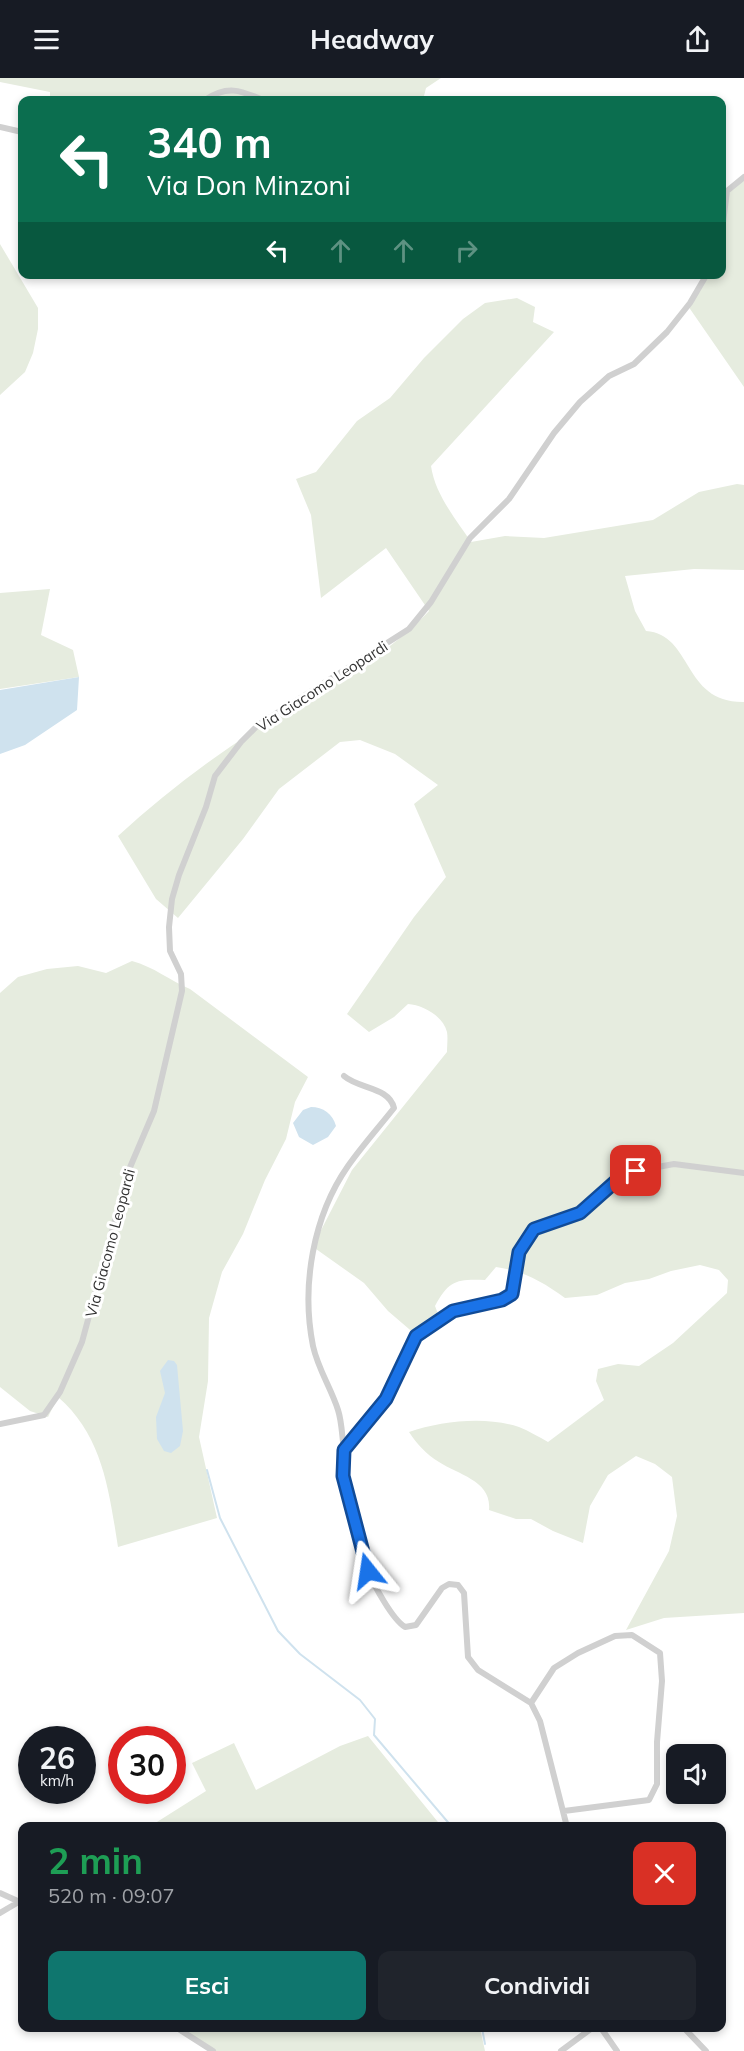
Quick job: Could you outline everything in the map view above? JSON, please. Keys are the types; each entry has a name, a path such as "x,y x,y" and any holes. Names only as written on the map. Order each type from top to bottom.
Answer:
{"street":[{"path":"211,96 217,92 240,90 254,96"},
{"path":"0,127 18,131"},
{"path":"726,185 744,177"},
{"path":"726,199 727,191 732,184"},
{"name":"Via Giacomo Leopardi","path":"0,1424 44,1415 60,1392 82,1342 128,1172 146,1134 159,1091 182,991 181,974 170,951 172,899 215,776 241,742 258,725 409,629 431,602 449,568 470,537 509,499 554,433 580,402 609,376 634,364 667,332 690,303 704,279"},
{"path":"344,1076 358,1085 384,1094 394,1108 348,1167 315,1237 307,1309 317,1358 338,1409 344,1450 343,1476 368,1571 394,1617 405,1628 416,1625 442,1588 449,1584 458,1585 464,1593 466,1648 473,1666 531,1703 540,1721 566,1822"},
{"path":"344,1450 386,1399 416,1336 453,1311 502,1300 512,1294 519,1252 534,1229 580,1213 625,1173 674,1164 744,1173"},
{"path":"531,1703 554,1668 578,1653 615,1636 632,1635 660,1653 662,1681 657,1742 657,1784 649,1800 564,1810"},
{"path":"0,1893 18,1901"},
{"path":"0,1913 18,1904"},
{"path":"183,2032 213,2051"},
{"path":"561,2051 586,2032"},
{"path":"604,2032 617,2051"},
{"path":"688,2032 706,2051"}],"shaded area":[{"path":"0,78 441,78 426,88 424,96 50,96 50,92 0,82"},
{"path":"744,175 744,387 688,306 706,279 726,279 728,193"},
{"path":"0,244 18,274 18,279 21,279 38,308 38,329 33,353 25,372 0,395"},
{"path":"517,298 535,307 533,322 554,332 431,466 441,496 471,542 505,536 544,538 653,520 699,492 737,484 744,485 744,570 694,569 625,576 635,611 646,631 661,635 672,644 698,681 709,692 724,699 744,702 744,1613 664,1618 626,1630 669,1551 677,1516 672,1477 655,1464 636,1456 608,1475 590,1506 583,1543 531,1519 516,1519 489,1510 489,1500 480,1485 430,1456 409,1432 464,1421 492,1422 519,1427 548,1442 604,1400 596,1381 598,1369 618,1364 639,1366 673,1343 727,1293 728,1280 719,1270 700,1265 625,1283 597,1295 565,1298 533,1278 516,1271 496,1267 485,1280 461,1281 450,1286 435,1306 440,1319 416,1335 388,1311 364,1283 316,1249 317,1238 352,1170 447,1052 445,1026 432,1012 420,1007 408,1004 394,1017 369,1032 347,1014 414,917 446,877 414,804 438,785 395,754 360,740 340,742 279,789 243,839 178,918 156,899 118,836 203,766 272,719 349,674 397,640 429,611 386,548 321,598 311,515 296,479 316,472 357,421 390,398 424,358 463,319 485,303"},
{"path":"50,589 41,635 73,650 79,677 0,689 0,593"},
{"path":"132,961 190,989 308,1077 295,1102 286,1139 265,1180 243,1234 222,1272 209,1318 208,1381 199,1437 217,1518 118,1547 102,1466 85,1429 73,1412 58,1397 48,1417 30,1411 0,1387 0,993 18,977 47,969 78,966 106,973"},
{"path":"368,1736 438,1822 157,1822 206,1791 192,1763 234,1743 256,1790 340,1746"},
{"path":"182,2032 481,2032 485,2051 210,2051"}],"water":[{"path":"79,677 77,710 25,745 0,754 0,690"},
{"path":"311,1107 327,1112 333,1118 336,1126 328,1137 313,1145 299,1137 293,1123 303,1110"},
{"path":"168,1360 174,1361 177,1365 183,1431 180,1446 171,1453 164,1451 157,1439 156,1417 165,1393 160,1371"}],"waterway":[{"path":"207,1470 220,1518 278,1631 300,1654 360,1700 375,1719 374,1735 448,1822"},
{"path":"483,2032 485,2044"}],"route":[{"path":"368,1571 343,1476 344,1450 386,1399 416,1336 453,1311 502,1300 512,1294 519,1252 534,1229 580,1213 625,1173 636,1171"}]}
